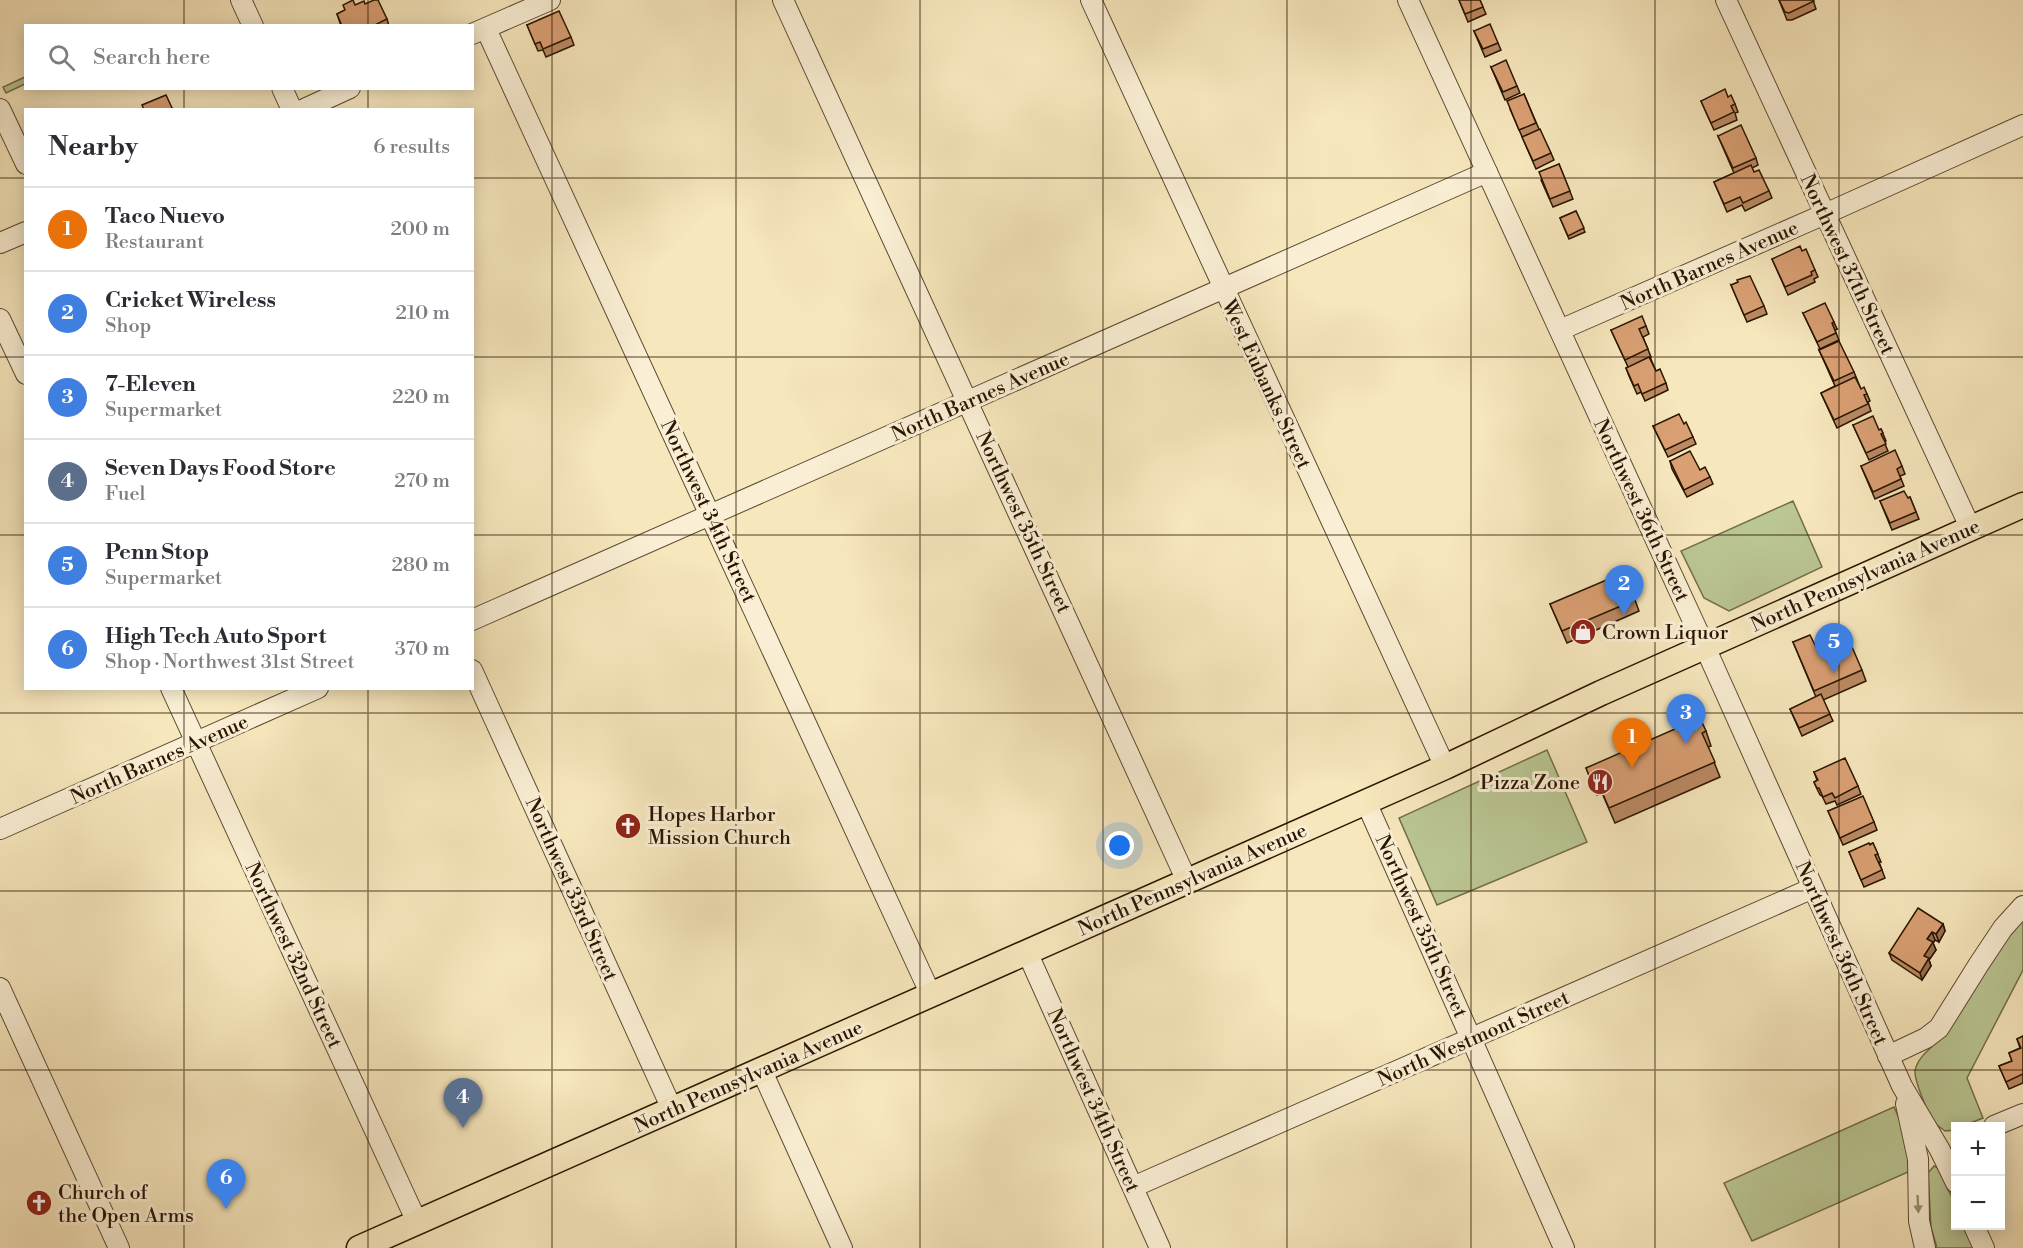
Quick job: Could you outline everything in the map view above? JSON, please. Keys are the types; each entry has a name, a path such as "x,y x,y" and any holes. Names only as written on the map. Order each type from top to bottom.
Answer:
{"main road":[{"name":"North Pennsylvania Avenue","path":"372,1245 417,1222 1366,802 1600,693 1706,648 2023,505"}],"street":[{"path":"241,0 252,24"},
{"name":"Northwest 35th Street","path":"783,0 1187,881"},
{"name":"West Eubanks Street","path":"1091,0 1444,767"},
{"name":"Northwest 36th Street","path":"1408,0 1706,648 1888,1056 1902,1086 1948,1147 1954,1176"},
{"name":"Northwest 37th Street","path":"1726,0 1970,527"},
{"path":"479,32 539,2"},
{"name":"Northwest 34th Street","path":"479,32 711,515 931,995"},
{"path":"283,90 291,108"},
{"path":"307,108 346,90"},
{"path":"0,109 24,160"},
{"name":"North Barnes Avenue","path":"1560,330 2023,125"},
{"name":"North Barnes Avenue","path":"474,619 1487,172"},
{"path":"0,243 24,233"},
{"path":"0,319 24,370"},
{"name":"Northwest 33rd Street","path":"474,674 672,1109"},
{"name":"Northwest 32nd Street","path":"172,690 417,1222"},
{"name":"North Barnes Avenue","path":"0,829 314,690"},
{"name":"Northwest 35th Street","path":"1366,802 1564,1248"},
{"name":"North Westmont Street","path":"1133,1187 1813,888"},
{"path":"1888,1056 1926,1038 1940,1028 2003,928 2023,906"},
{"name":"Northwest 34th Street","path":"1027,952 1160,1248"},
{"path":"0,988 119,1248"},
{"path":"761,1069 842,1248"},
{"name":"Northwest 36th Street","path":"1902,1086 1918,1160 1919,1221 1925,1248"},
{"path":"2004,1122 2023,1114"},
{"path":"1918,1160 1948,1147"},
{"path":"1976,1230 1984,1248"}],"green space":[{"path":"24,77 24,84 6,93 3,87"},
{"path":"1793,501 1822,567 1729,611 1704,598 1681,551"},
{"path":"1547,750 1587,842 1437,905 1399,818"},
{"path":"2023,918 2023,970 1967,1078 1983,1118 1973,1122 1951,1122 1951,1130 1945,1131 1934,1122 1925,1105 1915,1075 1917,1065 1956,1018 2012,931"},
{"path":"1894,1107 1906,1138 1908,1172 1752,1241 1724,1183"},
{"path":"1934,1166 1938,1168 1951,1196 1951,1230 1967,1230 1976,1248 1937,1248 1931,1227 1928,1173"}],"building":[{"path":"353,0 355,5 364,1 365,4 378,0 387,19 377,24 341,24 337,14 345,10 343,5"},
{"path":"1459,0 1480,0 1483,7 1465,14"},
{"path":"1779,0 1814,1 1789,13 1785,12"},
{"path":"559,11 571,37 543,49 540,42 535,44 527,25"},
{"path":"1490,24 1498,43 1483,49 1474,31"},
{"path":"1506,60 1517,86 1503,92 1491,67"},
{"path":"1725,89 1728,97 1731,95 1735,104 1731,106 1734,112 1711,123 1701,101"},
{"path":"1524,94 1536,123 1519,130 1507,101"},
{"path":"166,95 172,108 143,108 142,105"},
{"path":"1741,125 1756,158 1733,168 1718,136"},
{"path":"1540,129 1551,153 1533,161 1522,137"},
{"path":"1559,164 1570,191 1550,199 1539,172"},
{"path":"1751,165 1754,172 1759,170 1769,191 1743,203 1740,197 1724,204 1714,182"},
{"path":"1576,211 1584,228 1568,236 1560,218"},
{"path":"1800,246 1802,251 1806,249 1815,270 1811,272 1812,275 1785,287 1772,259"},
{"path":"1750,276 1764,306 1744,315 1731,285 1738,282 1737,280"},
{"path":"1825,303 1834,322 1832,323 1836,333 1817,342 1803,313"},
{"path":"1642,316 1646,326 1639,329 1648,349 1625,360 1611,330"},
{"path":"1839,341 1854,372 1834,381 1819,350"},
{"path":"1649,357 1656,371 1660,369 1666,383 1642,394 1638,384 1634,386 1626,368"},
{"path":"1855,377 1861,389 1864,387 1867,394 1864,395 1868,404 1834,420 1821,393"},
{"path":"1679,414 1684,424 1686,422 1693,437 1665,450 1653,426"},
{"path":"1873,416 1879,430 1881,429 1883,433 1881,434 1886,444 1866,453 1853,425"},
{"path":"1895,450 1902,466 1897,469 1901,479 1873,492 1861,466"},
{"path":"1690,451 1700,470 1705,467 1710,477 1684,490 1670,461"},
{"path":"1904,491 1908,498 1910,497 1916,512 1890,523 1880,501"},
{"path":"1623,573 1635,600 1562,631 1550,604"},
{"path":"1810,635 1819,653 1849,640 1862,670 1814,691 1793,642"},
{"path":"1821,694 1830,714 1799,728 1790,709"},
{"path":"1700,718 1706,731 1702,733 1715,762 1609,808 1596,778 1591,780 1586,768"},
{"path":"1845,758 1858,786 1835,798 1832,793 1823,797 1814,782 1818,780 1814,772"},
{"path":"1863,796 1874,822 1840,838 1828,811"},
{"path":"1869,843 1870,845 1873,843 1878,854 1875,855 1882,870 1861,880 1849,852"},
{"path":"1918,908 1943,924 1936,934 1932,932 1927,939 1933,942 1924,956 1929,958 1920,973 1889,953"},
{"path":"2023,1036 2023,1074 2006,1082 1999,1066 2012,1061 2009,1053 2021,1048 2017,1039"}],"place":[{"name":"Cricket Wireless","path":"1624,615"},
{"name":"Crown Liquor","path":"1583,632"},
{"name":"Penn Stop","path":"1834,673"},
{"name":"7-Eleven","path":"1686,744"},
{"name":"Taco Nuevo","path":"1632,768"},
{"name":"Pizza Zone","path":"1600,782"},
{"name":"Hopes Harbor Mission Church","path":"628,826"},
{"name":"Seven Days Food Store","path":"463,1128"},
{"name":"Church of the Open Arms","path":"39,1203"},
{"name":"High Tech Auto Sport","path":"226,1209"}]}
